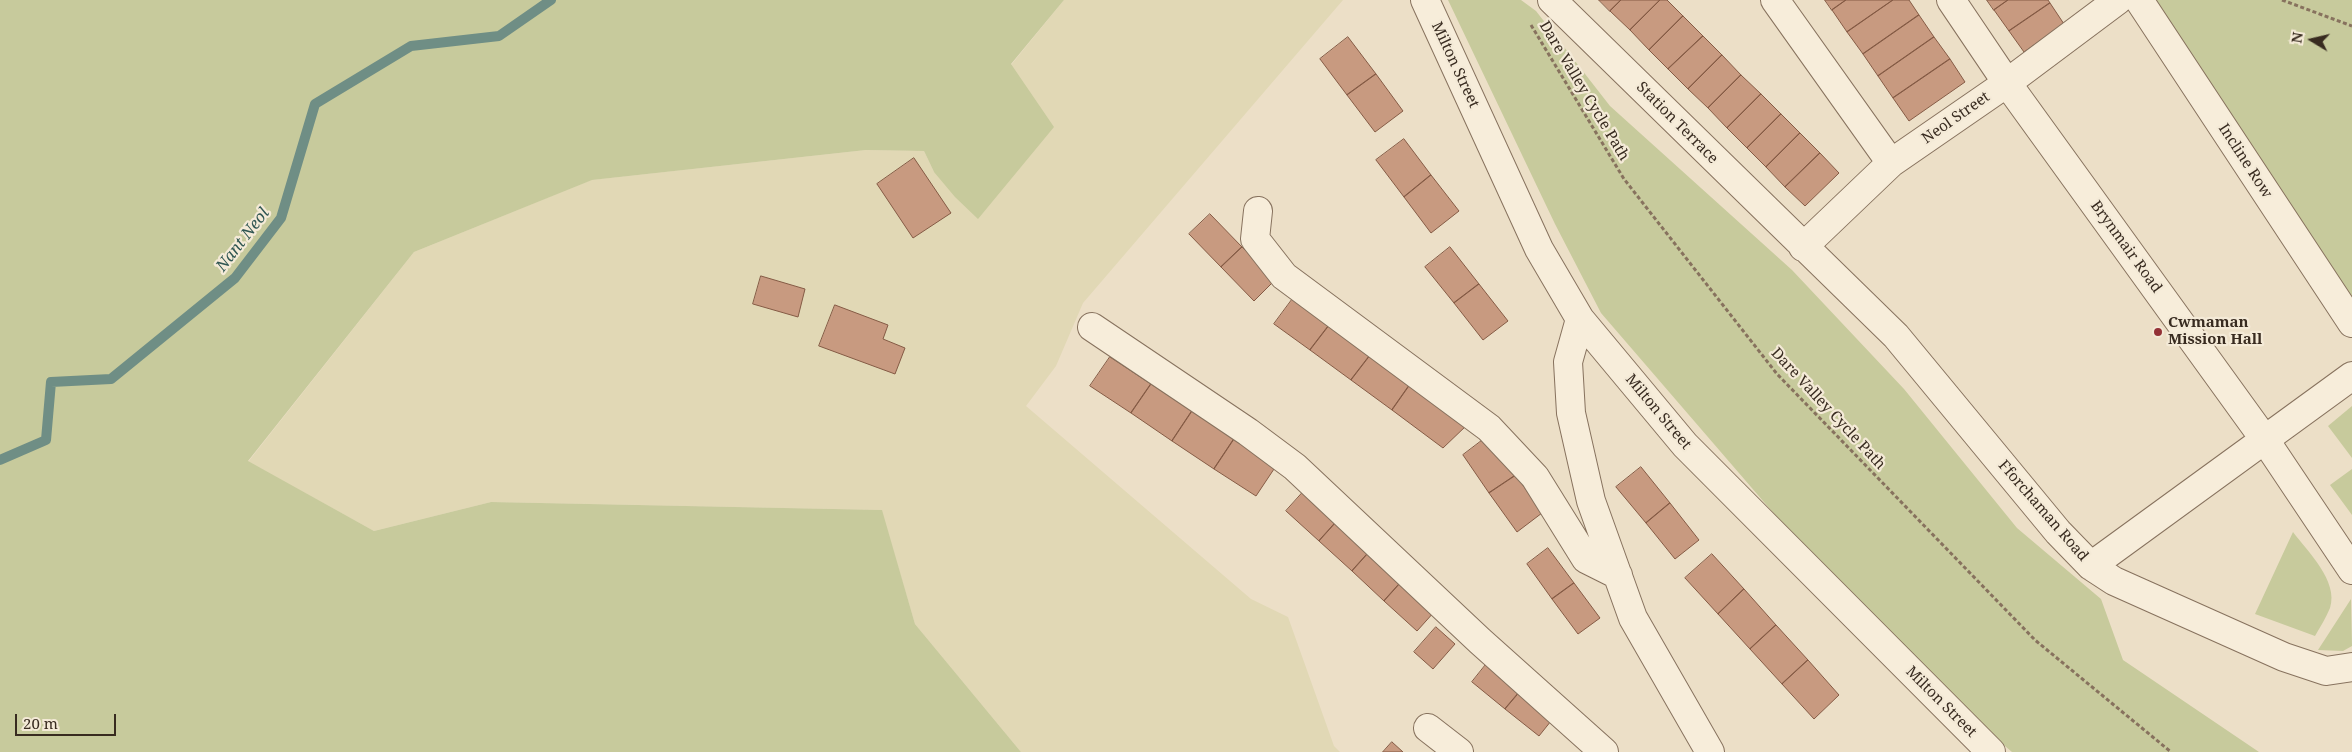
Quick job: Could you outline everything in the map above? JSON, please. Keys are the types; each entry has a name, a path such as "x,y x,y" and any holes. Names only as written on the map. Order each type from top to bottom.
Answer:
{"street":[{"name":"Milton Street","path":"1425,0 1540,249 1580,319 1685,445 1991,752"},
{"name":"Station Terrace","path":"1552,0 1803,247"},
{"path":"1776,0 1891,163"},
{"name":"Brynmair Road","path":"1951,0 2008,83 2265,440 2352,570"},
{"name":"Neol Street","path":"1803,247 1891,163 2008,83 2118,0"},
{"name":"Incline Row","path":"2139,0 2352,323"},
{"path":"1258,212 1255,239 1284,276 1489,428 1535,477 1586,559 1618,575"},
{"name":"Fforchaman Road","path":"1803,247 1896,336 2058,532 2091,566 2114,581 2284,657 2326,671 2352,667"},
{"path":"1580,319 1568,362 1571,413 1591,501 1632,618 1710,752"},
{"path":"1092,327 1248,432 1295,467 1480,641 1604,752"},
{"path":"2091,566 2352,376"},
{"path":"1428,728 1459,752"}],"path":[{"path":"2282,0 2352,26"},
{"name":"Dare Valley Cycle Path","path":"1528,20 1624,179 1777,374 2036,640 2172,752"}],"shaded area":[{"path":"1064,0 1343,0 1083,303 1056,366 1026,406 1251,599 1288,617 1334,746 1340,752 1021,752 915,624 881,510 491,502 374,531 248,462 414,252 591,180 866,150 924,151 934,172 1011,65"}],"green space":[{"path":"0,0 1064,0 1011,64 1054,127 978,219 955,197 934,172 924,151 866,150 592,180 414,252 248,461 374,531 491,502 882,510 915,624 1021,752 0,752"},
{"path":"1448,0 1521,0 1536,11 1610,106 1792,270 1904,389 2017,528 2101,599 2123,660 2259,752 2012,752 1952,701 1776,516 1601,313 1555,224"},
{"path":"2155,0 2352,0 2352,299"},
{"path":"2352,406 2352,458 2328,426"},
{"path":"2352,469 2352,515 2330,485"},
{"path":"2293,532 2320,567 2330,587 2332,598 2330,608 2315,636 2255,614"},
{"path":"2351,599 2352,646 2343,651 2318,650"}],"building":[{"path":"1599,0 1621,0 1610,11"},
{"path":"1621,0 1660,0 1630,30 1610,11"},
{"path":"1660,0 1667,0 1683,16 1649,50 1630,30"},
{"path":"1825,0 1846,0 1832,10"},
{"path":"1846,0 1893,0 1847,32 1832,10"},
{"path":"1893,0 1909,0 1919,15 1863,54 1847,32"},
{"path":"1987,0 2008,0 1994,10"},
{"path":"2008,0 2048,0 2050,3 2009,31 1994,10"},
{"path":"2050,3 2064,24 2024,52 2009,31"},
{"path":"1919,15 1934,37 1878,76 1863,54"},
{"path":"1683,16 1703,36 1668,69 1649,50"},
{"path":"1703,36 1722,55 1688,89 1668,69"},
{"path":"1348,37 1376,74 1347,95 1320,59"},
{"path":"1934,37 1950,59 1893,98 1878,76"},
{"path":"1722,55 1741,75 1708,108 1688,89"},
{"path":"1950,59 1965,82 1909,121 1893,98"},
{"path":"1376,74 1403,111 1375,132 1347,95"},
{"path":"1741,75 1761,94 1727,128 1708,108"},
{"path":"1761,94 1781,114 1747,148 1727,128"},
{"path":"1781,114 1800,133 1766,167 1747,148"},
{"path":"1800,133 1820,153 1785,187 1766,167"},
{"path":"1404,139 1431,175 1404,197 1376,160"},
{"path":"1820,153 1839,173 1805,206 1785,187"},
{"path":"914,158 951,213 913,238 877,184"},
{"path":"1431,175 1459,211 1431,233 1404,197"},
{"path":"1210,214 1242,247 1221,267 1189,234"},
{"path":"1242,247 1275,280 1254,301 1221,267"},
{"path":"1450,247 1479,284 1454,303 1425,267"},
{"path":"761,276 805,289 798,317 753,304"},
{"path":"1479,284 1508,321 1483,340 1454,303"},
{"path":"1294,297 1330,324 1310,350 1274,324"},
{"path":"835,305 888,325 883,339 905,348 895,374 819,346"},
{"path":"1330,324 1371,354 1351,380 1310,350"},
{"path":"1371,354 1411,383 1392,410 1351,380"},
{"path":"1110,357 1151,384 1131,413 1090,386"},
{"path":"1411,383 1467,425 1443,448 1392,410"},
{"path":"1151,384 1192,411 1172,441 1131,413"},
{"path":"1192,411 1234,439 1214,469 1172,441"},
{"path":"1488,436 1516,475 1489,493 1463,455"},
{"path":"1234,439 1276,466 1256,496 1214,469"},
{"path":"1641,467 1670,503 1646,523 1616,487"},
{"path":"1516,475 1542,513 1517,532 1489,493"},
{"path":"1304,491 1337,521 1319,541 1286,511"},
{"path":"1670,503 1699,540 1675,559 1646,523"},
{"path":"1337,521 1370,551 1352,571 1319,541"},
{"path":"1548,548 1574,583 1552,599 1527,564"},
{"path":"1370,551 1402,581 1384,601 1352,571"},
{"path":"1712,554 1744,589 1718,614 1685,578"},
{"path":"1402,581 1435,611 1417,631 1384,601"},
{"path":"1574,583 1600,618 1578,634 1552,599"},
{"path":"1744,589 1776,625 1750,649 1718,614"},
{"path":"1776,625 1808,660 1782,684 1750,649"},
{"path":"1436,627 1455,644 1433,669 1414,652"},
{"path":"1808,660 1839,695 1814,719 1782,684"},
{"path":"1488,662 1522,689 1505,709 1472,682"},
{"path":"1522,689 1555,716 1539,736 1505,709"},
{"path":"1392,742 1403,752 1383,752"}],"waterway":[{"name":"Nant Neol","path":"0,460 46,440 51,382 111,379 235,278 281,218 315,104 411,46 499,36 551,0"}],"place":[{"name":"Cwmaman Mission Hall","path":"2158,332"}]}
